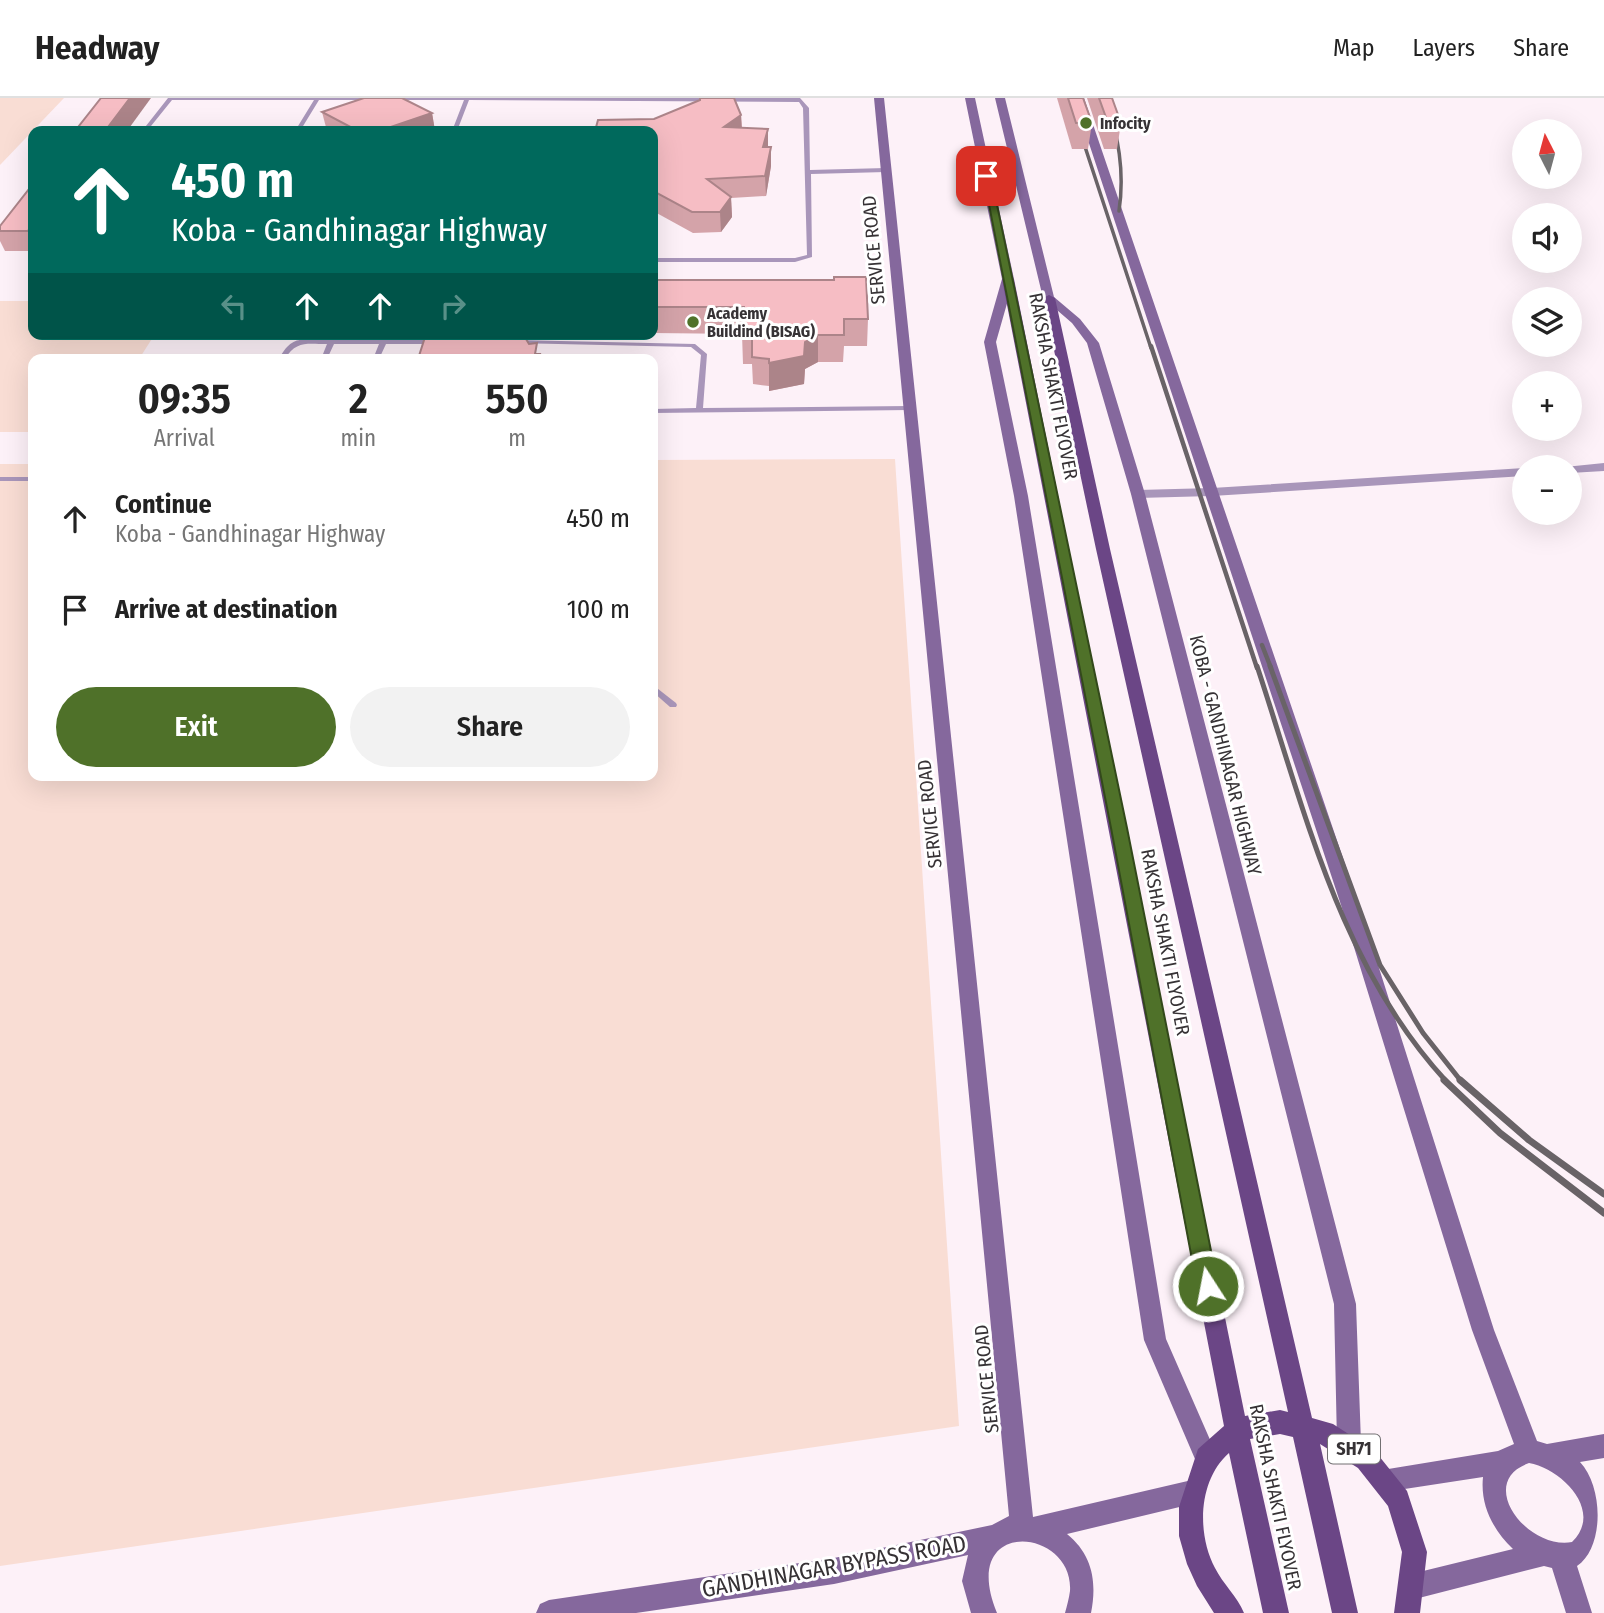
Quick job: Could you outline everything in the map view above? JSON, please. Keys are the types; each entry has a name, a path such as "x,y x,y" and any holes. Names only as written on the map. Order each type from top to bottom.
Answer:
{"main road":[{"name":"SERVICE ROAD","path":"879,98 909,408 1030,1528"},
{"path":"970,98 1008,279 990,342 1021,496 1155,1340 1206,1458"},
{"path":"1000,98 1049,298"},
{"path":"1079,98 1346,892 1483,1330 1538,1453 1581,1479 1592,1496 1598,1515 1599,1538 1578,1555 1553,1556 1415,1586"},
{"name":"RAKSHA SHAKTI FLYOVER","path":"1008,279 1119,828 1223,1367 1276,1613"},
{"name":"RAKSHA SHAKTI FLYOVER","path":"1049,298 1057,344 1345,1613"},
{"name":"KOBA - GANDHINAGAR HIGHWAY","path":"1049,298 1076,321 1093,342 1138,494 1345,1304 1349,1443"},
{"name":"SH71","path":"1231,1613 1206,1579 1194,1549 1189,1520 1192,1492 1206,1458 1225,1438 1248,1426 1276,1421 1318,1429 1349,1443 1385,1480 1405,1512 1415,1548 1415,1586 1407,1613"},
{"path":"1385,1480 1503,1461 1512,1455 1604,1446"},
{"path":"1503,1461 1494,1478 1493,1494 1499,1513 1510,1530 1525,1545 1553,1556 1579,1613"},
{"path":"1030,1528 1192,1492"},
{"path":"1030,1528 1054,1538 1069,1551 1078,1569 1082,1589 1078,1613"},
{"name":"GANDHINAGAR BYPASS ROAD","path":"549,1613 834,1571 993,1537 1006,1530 1030,1528"},
{"path":"984,1613 975,1587 975,1567 982,1550 993,1537"}],"street":[{"path":"1582,468 1604,467"},
{"path":"1138,494 1212,492 1512,473"}],"lane":[{"path":"148,126 171,98 800,100 806,108 810,256 795,260 658,260"},
{"path":"301,126 317,98"},
{"path":"456,126 467,98"},
{"path":"807,172 886,170"},
{"path":"285,354 298,341 450,342"},
{"path":"326,354 332,341"},
{"path":"378,354 384,341"},
{"path":"506,342 694,345 704,354 699,410"},
{"path":"658,411 909,408"},
{"path":"0,479 28,480"},
{"path":"658,692 673,705"}],"shaded area":[{"path":"0,98 64,98 37,126 28,126 28,136 0,165"},
{"path":"0,301 28,301 28,340 151,340 142,354 28,354 28,432 0,432"},
{"path":"895,459 959,1426 0,1566 0,464 28,464 28,781 658,781 658,460"}],"building":[{"path":"101,98 130,98 109,126 79,126"},
{"path":"364,98 402,98 432,113 394,126 349,126 322,112"},
{"path":"734,98 741,115 724,127 768,129 763,147 771,147 765,176 707,179 731,197 720,212 692,212 658,194 658,126 596,126 598,120 654,119 700,100"},
{"path":"1068,98 1083,98 1092,123 1076,123"},
{"path":"1099,98 1112,98 1121,123 1108,123"},
{"path":"28,190 28,231 0,231 0,226"},
{"path":"834,277 866,277 868,319 844,319 844,335 818,335 805,342 804,356 769,363 769,359 752,357 752,337 742,337 744,307 658,307 658,280 834,280"},
{"path":"424,340 527,340 529,344 537,343 535,354 420,354"}],"railway":[{"path":"1069,98 1151,348"},
{"path":"1106,98 1119,154 1119,211"},
{"path":"1151,346 1257,668"},
{"path":"1262,645 1271,668"},
{"path":"1257,666 1310,831 1352,937 1378,988 1409,1036 1446,1081"},
{"path":"1270,666 1380,965 1423,1033 1461,1081"},
{"path":"1444,1080 1500,1133 1604,1213"},
{"path":"1461,1081 1529,1140 1604,1194"}],"place":[{"name":"Infocity","path":"1086,123"},
{"name":"Academy Buildind (BISAG)","path":"693,322"}],"route":[{"path":"986,176 1119,828 1208,1286"}]}
